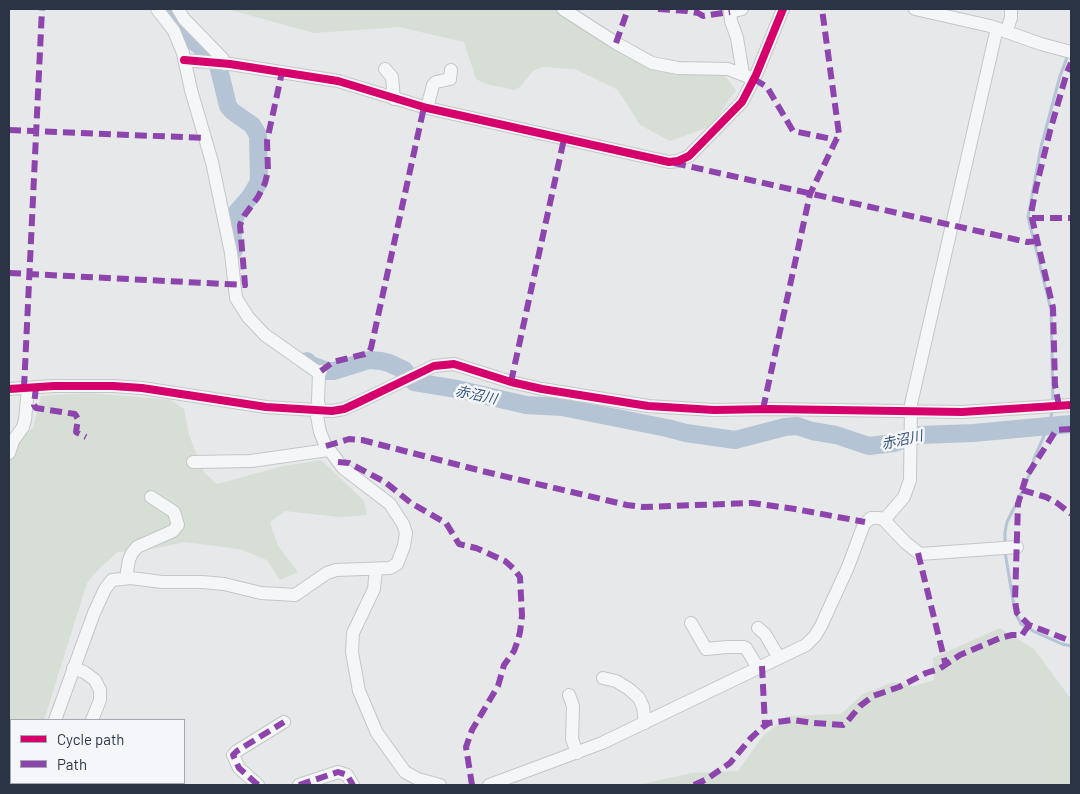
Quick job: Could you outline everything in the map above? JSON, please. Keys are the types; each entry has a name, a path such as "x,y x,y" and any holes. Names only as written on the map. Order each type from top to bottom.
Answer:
{"street":[{"path":"55,719 73,668 105,589 112,580 126,578 162,582 202,582 224,584 261,593 295,595 327,573 336,570 390,568 397,564 404,546 406,533 403,524 390,504 343,468 328,450 320,432 317,416 320,411 318,401 320,372 265,334 248,317 236,298 231,253 212,162 174,30 157,9"},
{"path":"563,9 616,44 652,63 678,68 720,68 749,77"},
{"path":"742,9 730,12 731,21 749,77"},
{"path":"184,60 221,63 338,81 427,108 669,162 685,159 742,102 749,77 783,9"},
{"path":"916,9 1001,30 1069,52"},
{"path":"884,520 904,497 910,480 910,412 1001,30 1011,18 1011,9"},
{"path":"170,26 181,14 222,58 221,63"},
{"path":"385,69 392,77 394,98"},
{"path":"427,108 433,85 436,82 450,79 451,70"},
{"path":"9,390 54,386 123,386 266,407 320,411 344,409 422,370 434,366 454,364 511,382 542,389 648,406 714,410 962,412 1071,405"},
{"path":"9,453 13,441 23,427 28,388"},
{"path":"193,462 251,461 328,450"},
{"path":"126,578 129,560 137,547 173,531 178,525 174,512 151,497"},
{"path":"489,785 577,753 645,723 806,645 815,636 848,567 864,524 871,518 884,520 906,544 920,554 1017,547"},
{"path":"376,569 374,589 354,633 352,652 359,691 377,733 413,782 440,785"},
{"path":"691,622 706,649 744,647 758,668"},
{"path":"758,628 765,634 779,658"},
{"path":"73,668 84,672 95,680 100,690 100,700 92,719"},
{"path":"603,678 616,681 639,698 643,707 645,723"},
{"path":"568,695 573,706 572,740 577,753"},
{"path":"258,785 239,768 234,755 237,751 284,722"},
{"path":"299,785 338,772 347,775 353,785"}],"shaded area":[{"path":"227,9 559,9 609,46 696,74 725,76 736,90 711,126 670,141 640,125 618,90 575,69 543,67 533,71 520,87 514,90 486,84 476,79 464,42 399,27 314,33"},
{"path":"89,393 171,400 184,409 189,435 204,472 217,484 283,466 321,460 364,501 367,515 339,517 285,511 270,522 278,546 298,572 280,580 267,560 239,549 184,542 153,549 118,552 87,583 44,719 10,719 9,783 9,446 33,428 41,396"},
{"path":"1000,628 1034,649 1071,699 1071,785 641,785 692,773 738,771 763,736 787,716 841,714 863,694 893,682 914,686 934,680 933,658"}],"waterway":[{"name":"赤沼川","path":"166,9 192,40 211,55 218,65 228,106 252,125 258,135 259,182 250,197 237,212 232,228 234,250"},
{"path":"1053,403 1051,310 1028,217 1041,147 1060,76 1068,55"},
{"name":"赤沼川","path":"307,361 311,365 327,371 334,371 369,360 381,361 404,370 414,382 457,389 526,405 562,407 686,433 735,440 785,427 797,426 836,435 869,446 894,443 919,435 973,433 1071,424"},
{"path":"1005,546 1007,522 1026,484 1053,409"},
{"path":"1005,552 1015,612 1021,624 1062,644 1071,646"}],"marked path":[{"path":"24,388 42,9"},
{"path":"616,43 628,9"},
{"path":"658,9 687,11 703,16 730,12"},
{"path":"763,409 810,194 839,134 822,9"},
{"path":"1059,406 1055,385 1053,308 1031,214 1050,131 1071,63"},
{"path":"9,273 245,285 240,225 265,183 268,171 267,141 282,72"},
{"path":"754,79 767,87 793,131 837,140"},
{"path":"321,371 333,362 365,354 371,348 424,107"},
{"path":"9,130 205,138"},
{"path":"511,382 564,139"},
{"path":"674,163 1027,242 1037,241"},
{"path":"1032,218 1071,218"},
{"path":"36,387 34,405 36,408 75,414 78,419 76,432 86,437"},
{"path":"1071,429 1057,430 1055,432 1026,477 1018,504 1015,601 1017,613 1029,625 1071,641"},
{"path":"326,446 349,439 362,440 482,471 627,505 643,507 752,503 865,522"},
{"path":"338,462 349,463 385,482 411,503 446,523 459,544 476,548 505,561 520,577 522,616 518,640 514,651 504,665 498,686 472,730 466,747 472,785"},
{"path":"1022,490 1046,497 1071,514"},
{"path":"918,553 946,666"},
{"path":"694,785 707,779 730,763 751,738 769,723 793,720 843,725 860,706 873,696 899,687 926,673 939,669 960,655 1000,638 1022,635 1029,625"},
{"path":"762,666 765,726"},
{"path":"258,785 239,768 233,755 284,722"},
{"path":"299,785 338,772 347,775 353,785"}],"cycle path":[{"path":"184,60 230,64 338,81 427,108 669,162 678,161 689,156 742,102 756,75 783,9"},
{"path":"9,389 54,386 113,386 142,388 266,407 332,411 344,409 434,366 454,364 511,382 542,389 648,406 714,410 962,412 1071,405"}]}
